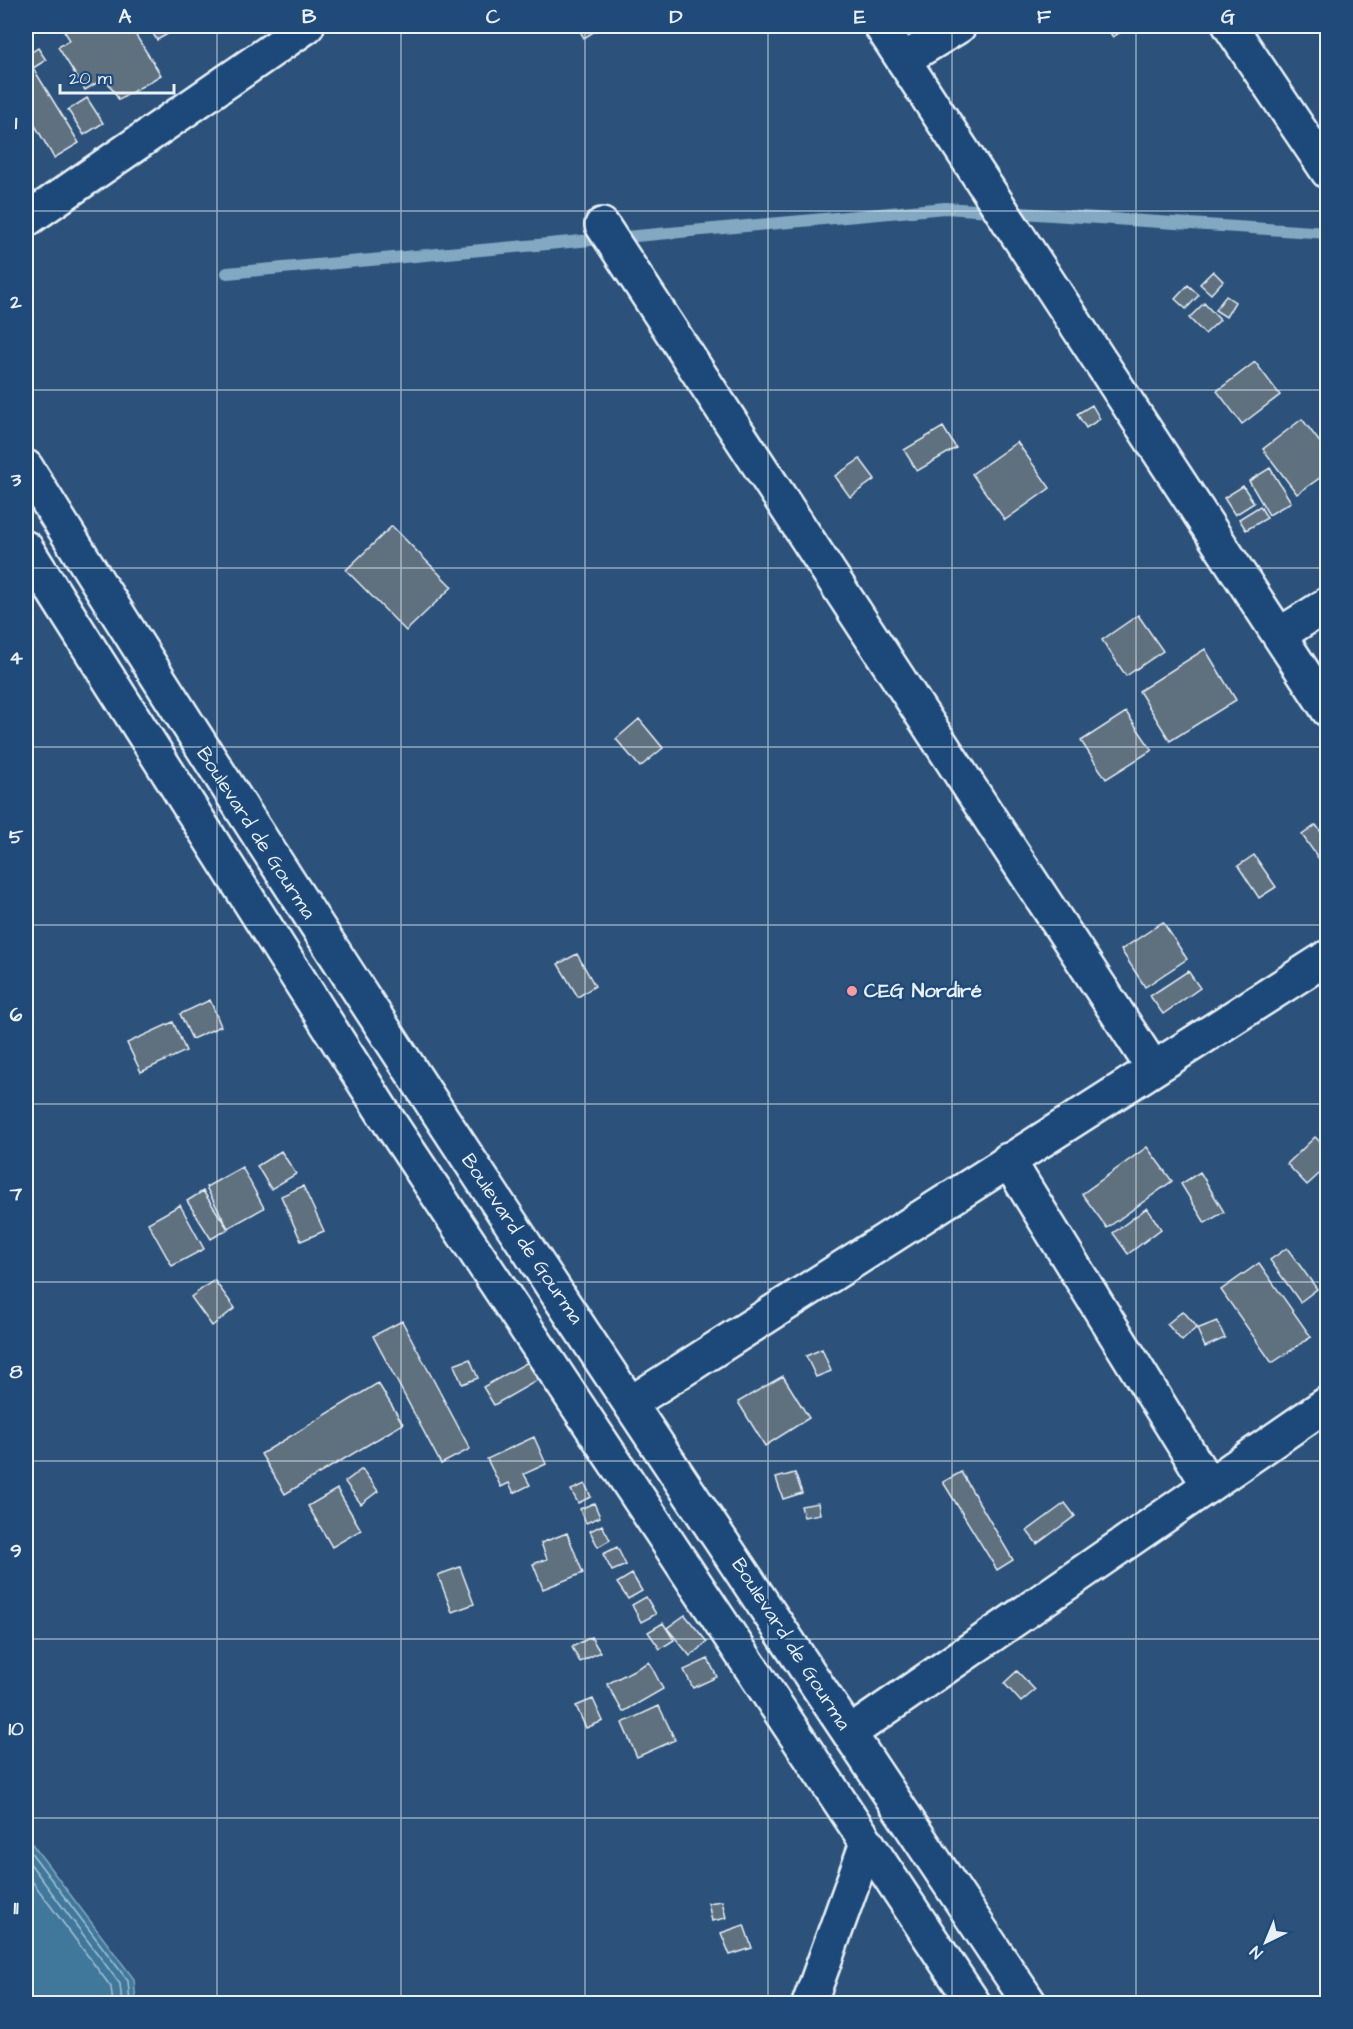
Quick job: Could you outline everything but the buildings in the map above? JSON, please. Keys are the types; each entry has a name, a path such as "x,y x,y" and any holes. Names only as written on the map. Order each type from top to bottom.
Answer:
{"main road":[{"path":"26,220 307,26"},
{"path":"880,26 1328,710"},
{"path":"903,60 959,26"},
{"path":"1230,26 1328,172"},
{"path":"602,225 1153,1068"},
{"name":"Boulevard de Gourma","path":"26,467 207,758 424,1093 1030,2004"},
{"path":"26,549 386,1117 974,2004"},
{"path":"1279,635 1328,604"},
{"path":"632,1403 1328,957"},
{"path":"1008,1160 1208,1484"},
{"path":"813,1760 1328,1403"},
{"path":"809,2004 867,1843"}],"water":[{"path":"26,1836 134,1979 136,2003 26,2003"}],"waterway":[{"path":"227,273 945,208 1328,233"}],"place":[{"name":"CEG Nordiré","path":"852,991"}]}
